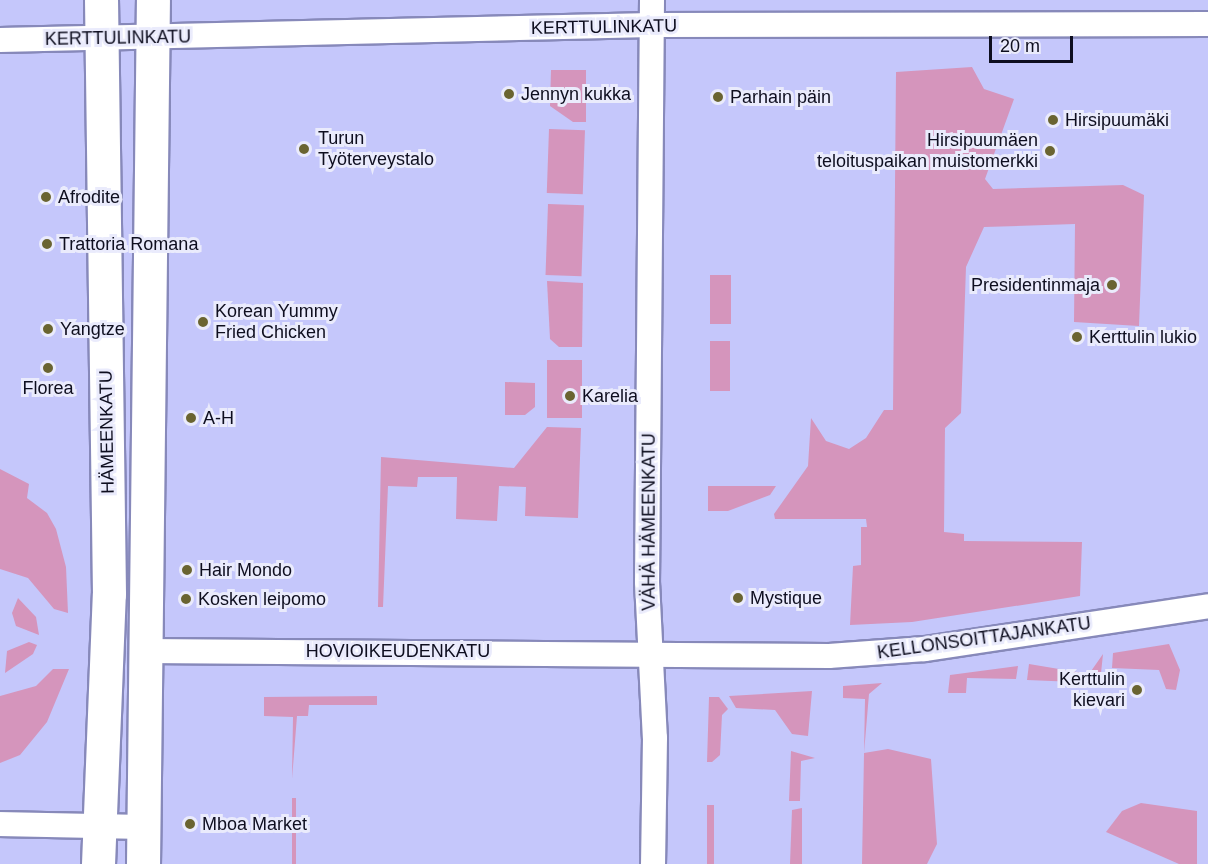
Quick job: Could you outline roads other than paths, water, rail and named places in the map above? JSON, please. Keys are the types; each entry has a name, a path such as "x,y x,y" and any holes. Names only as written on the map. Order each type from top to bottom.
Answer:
{"highway":[{"name":"HÄMEENKATU","path":"98,864 109,594 101,0"},
{"path":"143,864 153,0"}],"street":[{"name":"VÄHÄ HÄMEENKATU","path":"652,0 647,582 651,654 653,864"},
{"name":"KERTTULINKATU","path":"0,40 652,26 1208,24"},
{"name":"KELLONSOITTAJANKATU","path":"651,654 830,656 913,650 1208,606"},
{"name":"HOVIOIKEUDENKATU","path":"145,651 651,654"},
{"path":"0,824 144,827"}],"place":[{"name":"Jennyn kukka","path":"509,94"},
{"name":"Parhain päin","path":"718,97"},
{"name":"Hirsipuumäki","path":"1053,120"},
{"name":"Turun Työterveystalo","path":"304,149"},
{"name":"Hirsipuumäen teloituspaikan muistomerkki","path":"1050,151"},
{"name":"Afrodite","path":"46,197"},
{"name":"Trattoria Romana","path":"47,244"},
{"name":"Presidentinmaja","path":"1112,285"},
{"name":"Korean Yummy Fried Chicken","path":"203,322"},
{"name":"Yangtze","path":"48,329"},
{"name":"Kerttulin lukio","path":"1077,337"},
{"name":"Florea","path":"48,368"},
{"name":"Karelia","path":"570,396"},
{"name":"A-H","path":"191,418"},
{"name":"Hair Mondo","path":"187,570"},
{"name":"Mystique","path":"738,598"},
{"name":"Kosken leipomo","path":"186,599"},
{"name":"Kerttulin kievari","path":"1137,690"},
{"name":"Mboa Market","path":"190,824"}]}
